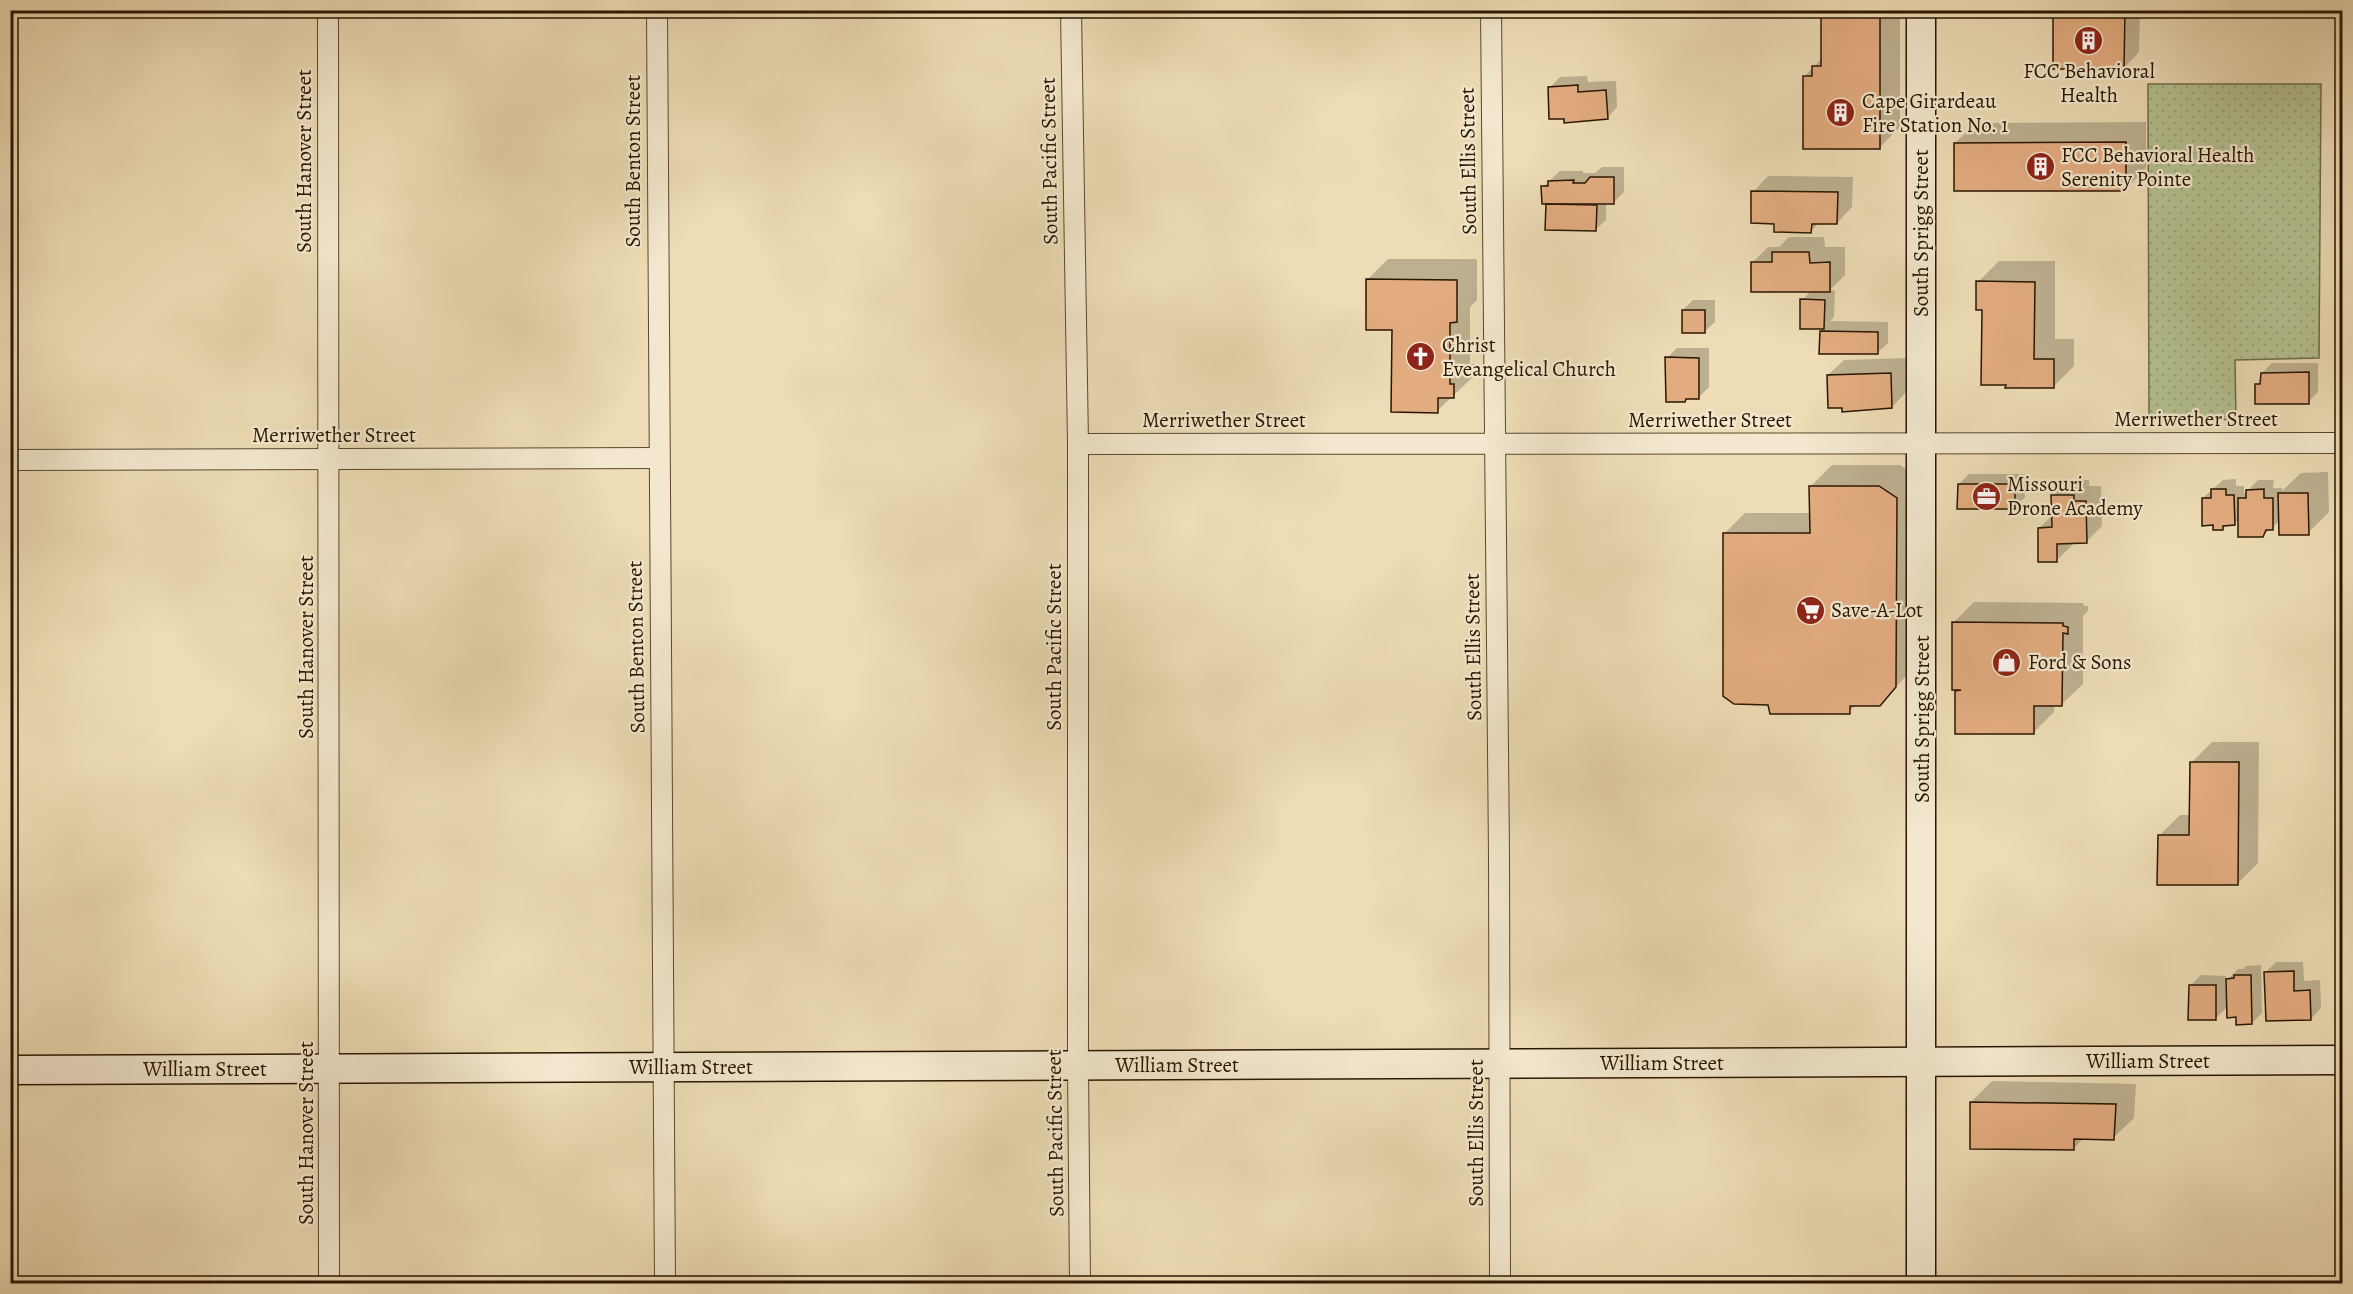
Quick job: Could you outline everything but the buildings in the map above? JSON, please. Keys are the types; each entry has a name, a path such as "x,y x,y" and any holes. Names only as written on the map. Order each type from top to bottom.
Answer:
{"main road":[{"name":"South Sprigg Street","path":"1921,10 1921,1284"},
{"name":"William Street","path":"10,1070 2343,1060"}],"street":[{"name":"South Hanover Street","path":"328,10 331,1069 329,1284"},
{"name":"South Benton Street","path":"657,10 658,458 665,1284"},
{"name":"South Pacific Street","path":"1071,10 1078,444 1080,1284"},
{"name":"South Ellis Street","path":"1491,10 1500,1284"},
{"name":"Merriwether Street","path":"1078,444 2343,442"},
{"name":"Merriwether Street","path":"10,460 658,458"}],"green space":[{"path":"2148,84 2321,84 2319,358 2235,360 2236,420 2149,417"}],"place":[{"name":"FCC Behavioral Health","path":"2089,40"},
{"name":"Cape Girardeau Fire Station No. 1","path":"1841,113"},
{"name":"FCC Behavioral Health Serenity Pointe","path":"2040,167"},
{"name":"Christ Eveangelical Church","path":"1421,357"},
{"name":"Missouri Drone Academy","path":"1986,496"},
{"name":"Save-A-Lot","path":"1810,610"},
{"name":"Ford & Sons","path":"2007,662"}]}
